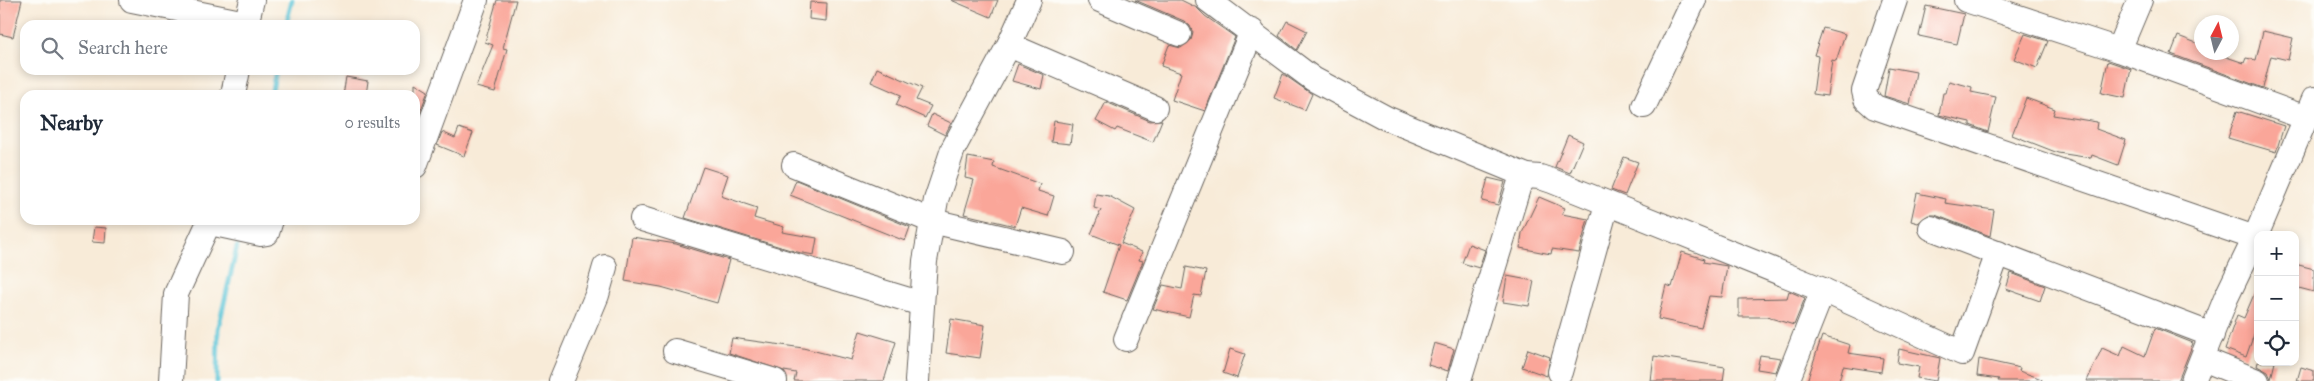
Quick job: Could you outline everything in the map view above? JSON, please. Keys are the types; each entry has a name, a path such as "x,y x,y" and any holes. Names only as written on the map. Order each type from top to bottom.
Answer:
{"street":[{"path":"132,0 227,20"},
{"path":"247,20 252,0"},
{"path":"420,152 476,0"},
{"path":"917,381 925,261 936,200 953,149 1009,45 1029,0"},
{"path":"1100,0 1178,34"},
{"path":"1208,0 1252,31 1313,79 1386,118 1528,176 1540,176 1823,290 1962,353 1998,253"},
{"path":"1644,106 1694,0"},
{"path":"1895,0 1864,90 1866,100 1875,107 2254,238"},
{"path":"1966,0 2120,50 2310,108 2258,231"},
{"path":"2120,50 2140,0"},
{"path":"1126,339 1252,31"},
{"path":"1009,45 1155,108"},
{"path":"234,90 237,75"},
{"path":"794,165 932,221 1063,252"},
{"path":"1459,381 1519,185 1528,176"},
{"path":"1560,372 1607,204"},
{"path":"642,219 922,304"},
{"path":"171,381 176,294 208,225"},
{"path":"226,225 261,234 266,233 269,225"},
{"path":"1931,228 2212,335"},
{"path":"2193,381 2226,298 2254,240"},
{"path":"560,381 597,295 604,267"},
{"path":"1788,381 1823,290"},
{"path":"675,351 775,381"},
{"path":"2203,359 2257,381"}],"building":[{"path":"0,0 22,0 13,37 0,34"},
{"path":"497,0 516,0 503,48 507,49 495,92 476,87 493,45 485,42"},
{"path":"951,0 998,0 991,17"},
{"path":"1135,0 1181,0 1197,8 1205,16 1235,37 1205,111 1172,100 1181,73 1161,66 1169,45 1181,48 1191,40 1193,33 1190,26 1184,21"},
{"path":"810,2 827,3 826,21 809,19"},
{"path":"1926,6 1964,14 1957,44 1919,36"},
{"path":"1287,21 1307,31 1297,50 1279,36"},
{"path":"1823,28 1845,34 1836,61 1832,60 1827,96 1813,94 1818,56 1814,55"},
{"path":"2263,31 2293,38 2288,60 2271,56 2263,88 2171,54 2178,36 2194,42 2194,60 2235,60 2244,63 2246,58 2256,60"},
{"path":"2025,34 2048,41 2037,68 2014,59"},
{"path":"2108,61 2131,69 2125,98 2101,93"},
{"path":"1018,64 1044,75 1041,89 1012,81"},
{"path":"1889,67 1916,72 1910,104 1884,96"},
{"path":"877,68 922,88 916,100 931,106 925,118 896,105 901,95 871,82"},
{"path":"1283,74 1312,94 1305,110 1274,98"},
{"path":"346,77 368,81 367,90 344,90"},
{"path":"1949,81 1972,87 1971,92 1996,97 1988,132 1970,125 1970,122 1939,115 1943,93 1946,93"},
{"path":"415,83 428,91 420,113 420,90 415,90"},
{"path":"2026,98 2055,109 2053,115 2097,122 2096,129 2126,140 2118,165 2092,155 2091,158 2058,153 2012,135"},
{"path":"1106,102 1150,121 1162,120 1153,142 1117,128 1115,131 1096,121"},
{"path":"2237,111 2284,126 2276,152 2228,138"},
{"path":"932,114 951,123 945,135 927,126"},
{"path":"1054,121 1073,124 1070,144 1051,142"},
{"path":"459,128 473,133 464,156 437,145 442,132 455,138"},
{"path":"1568,135 1583,142 1570,173 1555,167"},
{"path":"968,157 994,162 993,167 1040,184 1038,191 1054,196 1048,216 1021,208 1015,226 964,214 974,180 965,178"},
{"path":"1624,157 1638,162 1625,195 1611,190"},
{"path":"703,167 728,175 721,196 757,208 754,218 784,227 782,232 817,238 814,255 797,252 685,218"},
{"path":"1488,178 1505,182 1498,205 1482,201"},
{"path":"796,180 910,227 905,241 790,195"},
{"path":"1917,193 1946,199 1945,203 1994,210 1990,236 1935,215 1928,215 1918,223 1911,221"},
{"path":"1096,194 1109,196 1135,210 1121,243 1142,252 1139,260 1143,261 1127,300 1103,292 1119,245 1091,234 1101,210 1094,208"},
{"path":"1539,197 1565,208 1562,214 1588,219 1579,253 1552,249 1551,254 1520,248 1522,233"},
{"path":"94,227 106,228 105,243 92,242"},
{"path":"632,237 676,244 729,260 717,303 661,287 625,281"},
{"path":"1469,244 1485,250 1479,268 1462,263"},
{"path":"1682,252 1704,259 1703,262 1727,266 1722,297 1709,296 1701,328 1658,319 1666,285 1672,287"},
{"path":"2299,265 2314,269 2314,292 2299,288"},
{"path":"1186,267 1206,271 1201,296 1194,295 1189,317 1153,309 1163,285 1182,289"},
{"path":"2011,273 2045,286 2040,301 2006,289"},
{"path":"1507,276 1534,281 1529,306 1503,302"},
{"path":"1789,291 1805,298 1794,325 1767,317 1739,317 1739,299 1787,298"},
{"path":"2254,294 2254,334 2246,357 2225,349 2237,315 2244,318"},
{"path":"951,319 985,325 980,358 946,353"},
{"path":"2155,328 2193,343 2178,381 2087,381 2102,348 2120,356 2124,346 2145,356"},
{"path":"860,331 896,342 884,381 794,381 796,373 784,371 729,353 732,338 803,348 851,360"},
{"path":"1822,336 1850,345 1848,353 1883,358 1881,372 1843,366 1839,381 1807,381"},
{"path":"1434,343 1454,349 1448,371 1428,365"},
{"path":"1230,349 1245,354 1237,378 1223,373"},
{"path":"1528,349 1550,357 1547,376 1522,367"},
{"path":"1899,349 1940,358 1936,381 1917,378 1919,367 1897,363"},
{"path":"1760,355 1781,358 1776,372 1757,369"},
{"path":"1654,356 1725,367 1723,381 1651,381"},
{"path":"1979,359 2020,368 2019,371 2042,379 2041,381 1998,381 1999,379 1977,376"},
{"path":"2257,366 2274,366 2271,379 2268,372"},
{"path":"2301,367 2314,371 2314,381 2297,381"}],"waterway":[{"path":"287,20 292,0"},
{"path":"272,90 275,75"},
{"path":"217,381 218,329 237,247"}]}
